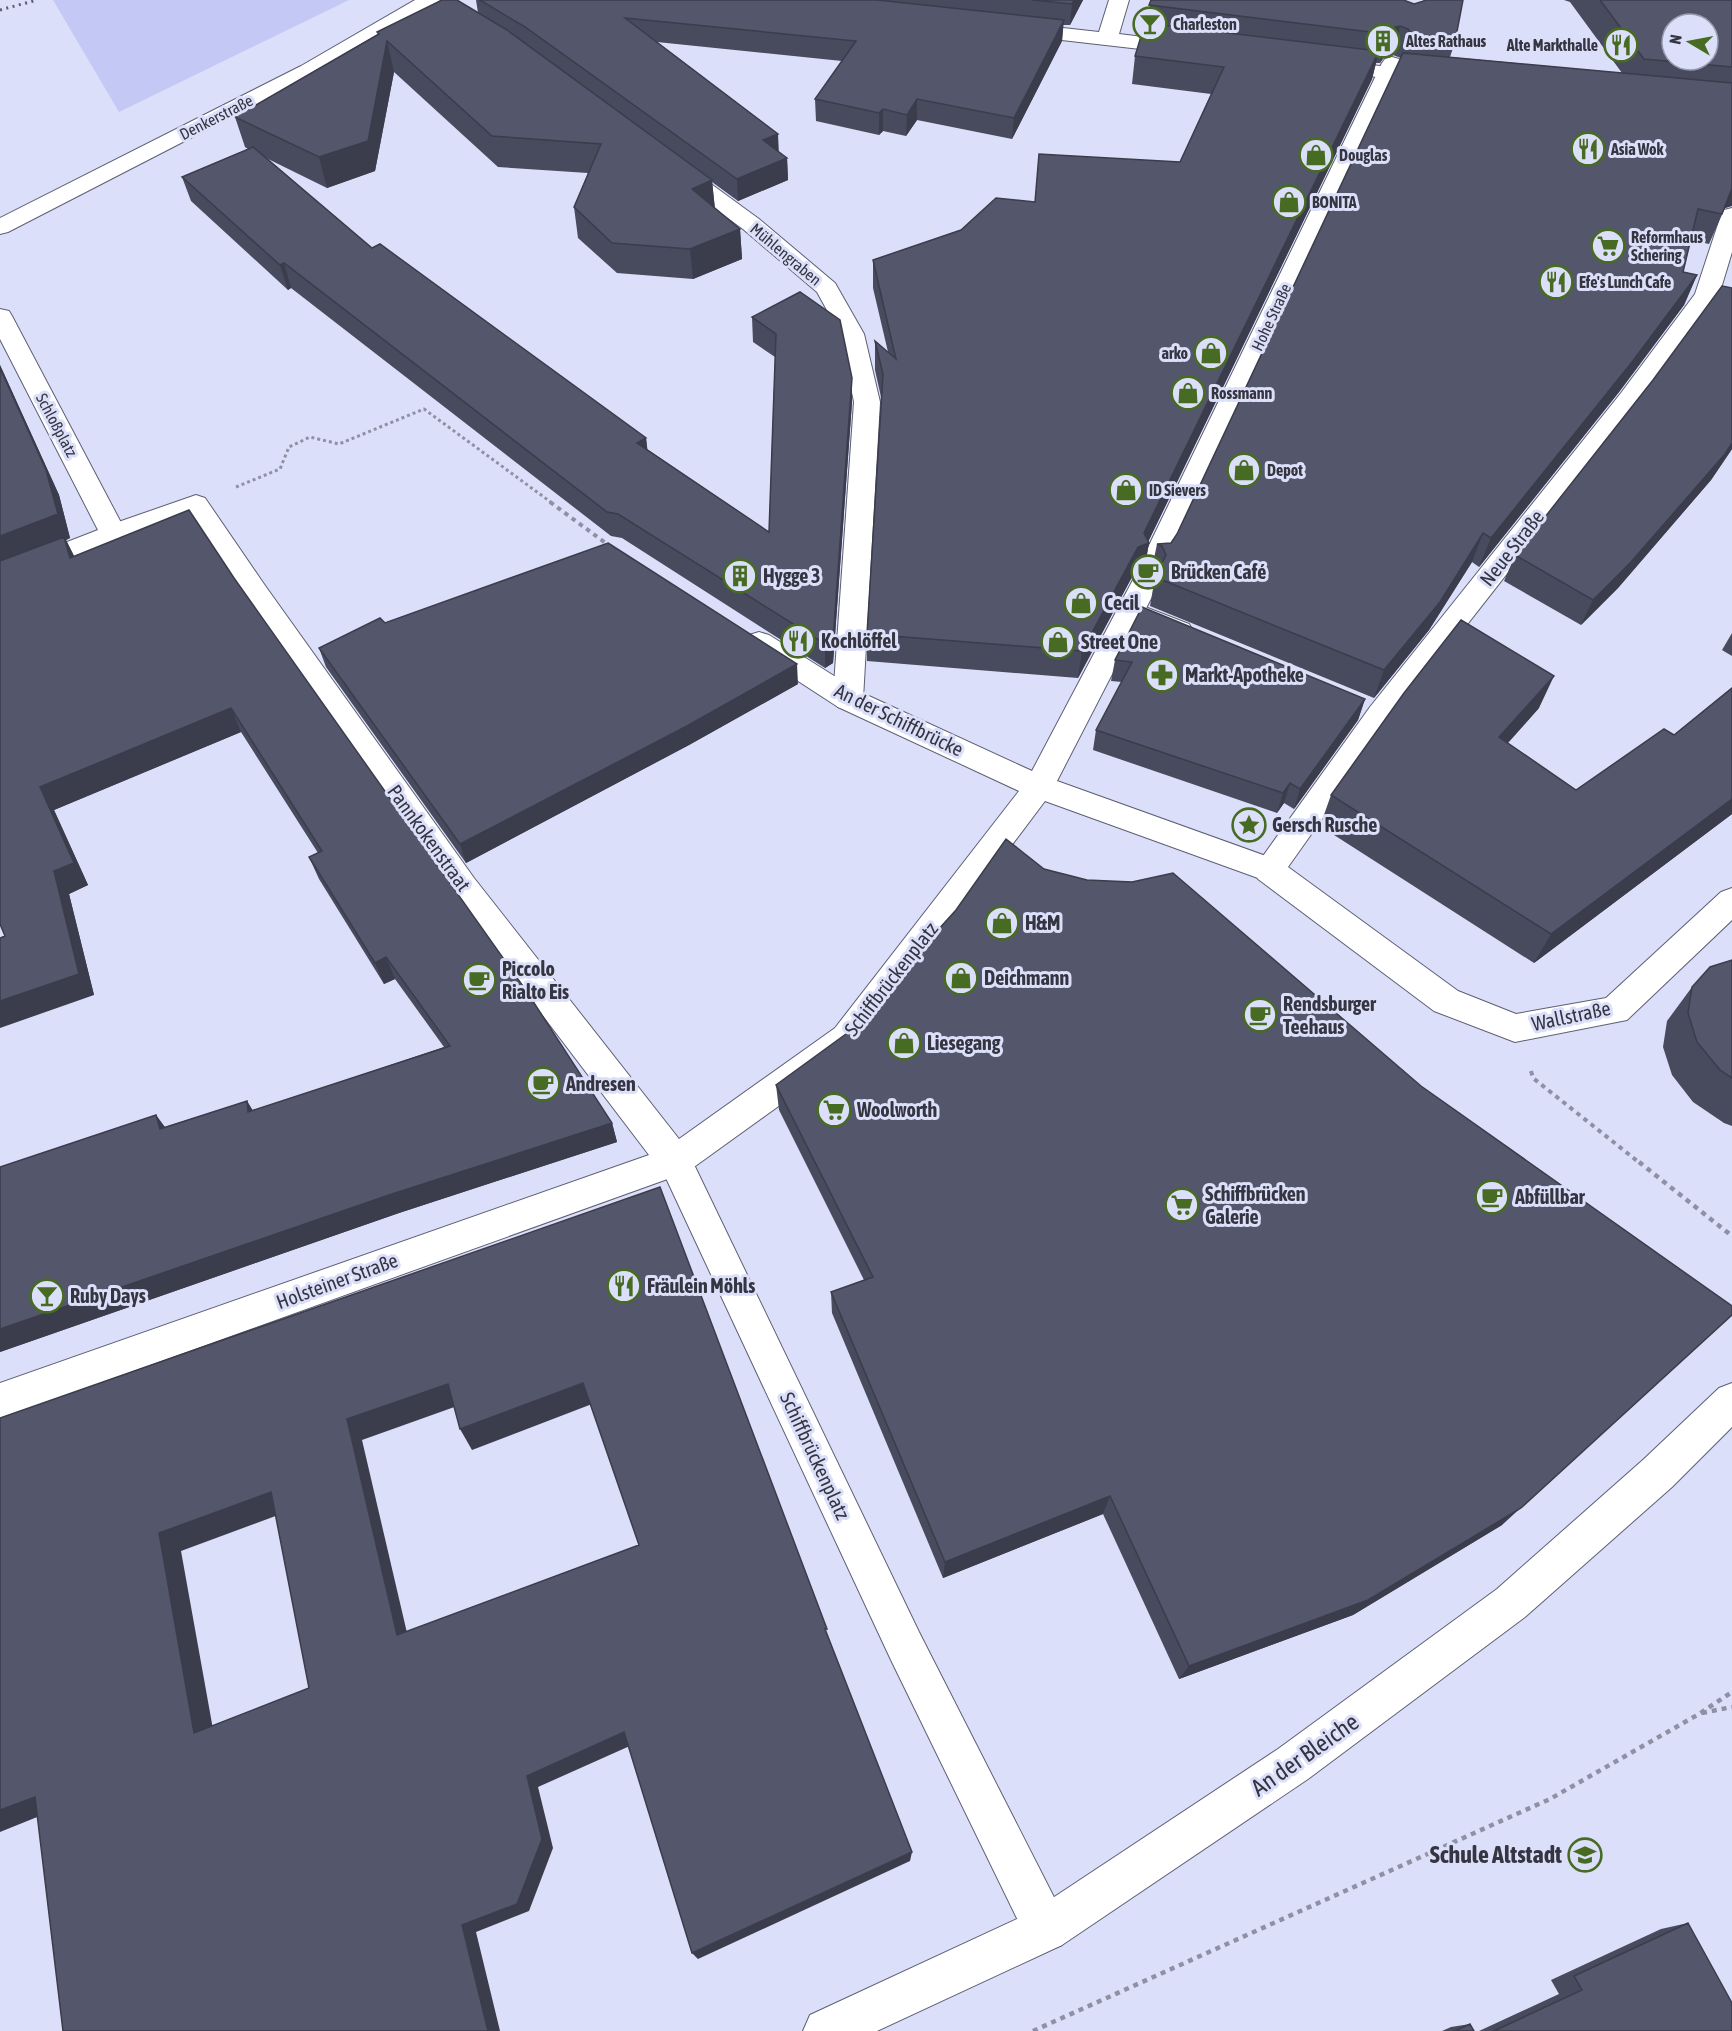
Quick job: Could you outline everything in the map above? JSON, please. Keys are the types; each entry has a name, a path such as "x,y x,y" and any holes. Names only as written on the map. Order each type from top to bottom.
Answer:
{"street":[{"path":"1108,38 1119,0"},
{"name":"Denkerstraße","path":"0,227 437,4"},
{"path":"1003,28 1202,50"},
{"path":"1307,63 1390,68 1458,81"},
{"name":"Hohe Straße","path":"1039,786 1132,612 1390,68"},
{"name":"Mühlengraben","path":"655,153 751,224 827,288 852,334 867,402 848,699"},
{"name":"Neue Straße","path":"1269,870 1370,711 1630,399 1707,295 1732,215"},
{"name":"Schloßplatz","path":"0,316 114,534"},
{"path":"0,579 193,505"},
{"name":"Pannkokenstraat","path":"193,505 464,887 675,1161"},
{"path":"1132,612 1208,643"},
{"name":"An der Schiffbrücke","path":"740,629 848,699 1039,786"},
{"path":"1039,786 1269,870"},
{"name":"Schiffbrückenplatz","path":"1039,786 847,1038 675,1161 905,1646 1046,1929"},
{"name":"Wallstraße","path":"1269,870 1446,1001 1515,1028 1615,1010 1732,901"},
{"name":"Holsteiner Straße","path":"0,1401 675,1161"},
{"name":"An der Bleiche","path":"826,2031 1046,1929 1293,1764 1511,1603 1659,1473 1732,1401"}],"path":[{"path":"193,505 280,469 289,447 310,436 339,444 424,409 611,547"},
{"path":"1515,1028 1533,1078 1732,1236"},
{"path":"1033,2031 1550,1799 1699,1714 1732,1692"},
{"path":"1699,1714 1732,1707"}],"shaded area":[{"path":"53,0 349,0 119,112"}],"building":[{"path":"442,0 457,0 507,30 712,180 692,189 740,229 690,249 612,243 574,207 601,144 492,136 387,41 368,141 319,157 235,117 379,34 377,32"},
{"path":"480,0 877,0 1064,20 1014,118 917,99 907,115 883,109 879,113 815,99 856,41 625,18 778,134 763,140 787,158 737,179 525,27"},
{"path":"1032,0 1074,0 1072,4"},
{"path":"1151,0 1405,0 1414,4 1424,0 1463,0 1455,42 1411,37 1408,29 1400,26 1392,28 1387,34 1149,5"},
{"path":"1600,0 1732,0 1732,67 1720,66 1720,12 1660,12 1660,60 1644,59"},
{"path":"1145,23 1379,51 1144,533 1149,543 1138,547 1082,651 867,634 883,374 875,341 896,359 873,260 961,230 996,198 1035,202 1039,154 1180,162 1224,67 1135,56"},
{"path":"1403,53 1732,83 1732,188 1722,214 1698,209 1683,272 1697,275 1632,362 1491,538 1483,533 1440,602 1384,670 1155,577 1166,555 1162,546 1157,544 1171,543 1177,534"},
{"path":"253,147 372,248 380,244 646,438 637,443 769,532 776,334 752,317 800,292 840,320 852,378 833,640 825,644 618,514 607,512 284,263 280,265 182,177"},
{"path":"1722,286 1732,288 1732,443 1631,562 1593,600 1515,555 1653,380"},
{"path":"0,368 46,470 58,514 0,536"},
{"path":"189,510 234,578 525,989 612,1123 389,1195 0,1329 0,1167 156,1115 160,1129 247,1101 248,1112 450,1046 386,957 375,963 309,857 322,851 231,708 40,787 74,863 54,871 79,974 0,1001 0,938 5,936 0,924 0,561 64,537 70,558"},
{"path":"608,543 797,664 687,726 460,844 319,648 380,618 385,623"},
{"path":"1142,607 1365,699 1300,789 1290,783 1283,793 1096,730 1132,662 1115,660"},
{"path":"1461,620 1554,676 1499,737 1576,790 1664,729 1674,735 1732,688 1732,799 1551,934 1331,795 1404,693"},
{"name":"Schiffbrücken Galerie","path":"1006,839 1044,869 1087,880 1132,882 1173,873 1421,1086 1732,1306 1732,1315 1521,1508 1368,1600 1189,1666 1110,1496 945,1562 831,1292 873,1277 776,1085 861,1023 899,973 956,910"},
{"path":"1732,960 1732,1078 1720,1070 1697,1042 1688,1013 1692,987 1710,967"},
{"path":"660,1187 827,1629 825,1629 912,1852 692,1953 624,1732 527,1776 542,1839 517,1904 462,1925 488,2031 63,2031 35,1797 0,1810 0,1418","holes":["583,1383 639,1545 397,1635 347,1419 448,1384 460,1429","271,1492 309,1688 194,1733 159,1533"]},
{"path":"1688,1923 1732,2003 1732,2031 1494,2031 1582,1990 1574,1976"},
{"path":"1470,2024 1474,2031 1455,2031"}],"railway":[{"path":"0,10 37,0"}],"place":[{"name":"Charleston","path":"1150,24"},
{"name":"Altes Rathaus","path":"1383,41"},
{"name":"Alte Markthalle","path":"1621,45"},
{"name":"Asia Wok","path":"1588,149"},
{"name":"Douglas","path":"1316,155"},
{"name":"BONITA","path":"1289,202"},
{"name":"Reformhaus Schering","path":"1608,246"},
{"name":"Efe's Lunch Cafe","path":"1556,282"},
{"name":"arko","path":"1211,353"},
{"name":"Rossmann","path":"1188,393"},
{"name":"Depot","path":"1244,470"},
{"name":"ID Sievers","path":"1126,490"},
{"name":"Brücken Café","path":"1148,572"},
{"name":"Hygge 3","path":"740,576"},
{"name":"Cecil","path":"1081,603"},
{"name":"Kochlöffel","path":"798,641"},
{"name":"Street One","path":"1058,642"},
{"name":"Markt-Apotheke","path":"1162,675"},
{"name":"Gersch Rusche","path":"1249,825"},
{"name":"H&M","path":"1002,923"},
{"name":"Deichmann","path":"961,978"},
{"name":"Piccolo Rialto Eis","path":"479,980"},
{"name":"Rendsburger Teehaus","path":"1260,1015"},
{"name":"Liesegang","path":"904,1043"},
{"name":"Andresen","path":"543,1084"},
{"name":"Woolworth","path":"834,1110"},
{"name":"Abfüllbar","path":"1492,1197"},
{"name":"Schiffbrücken Galerie","path":"1182,1205"},
{"name":"Fräulein Möhls","path":"624,1286"},
{"name":"Ruby Days","path":"47,1296"},
{"name":"Schule Altstadt","path":"1585,1855"}]}
